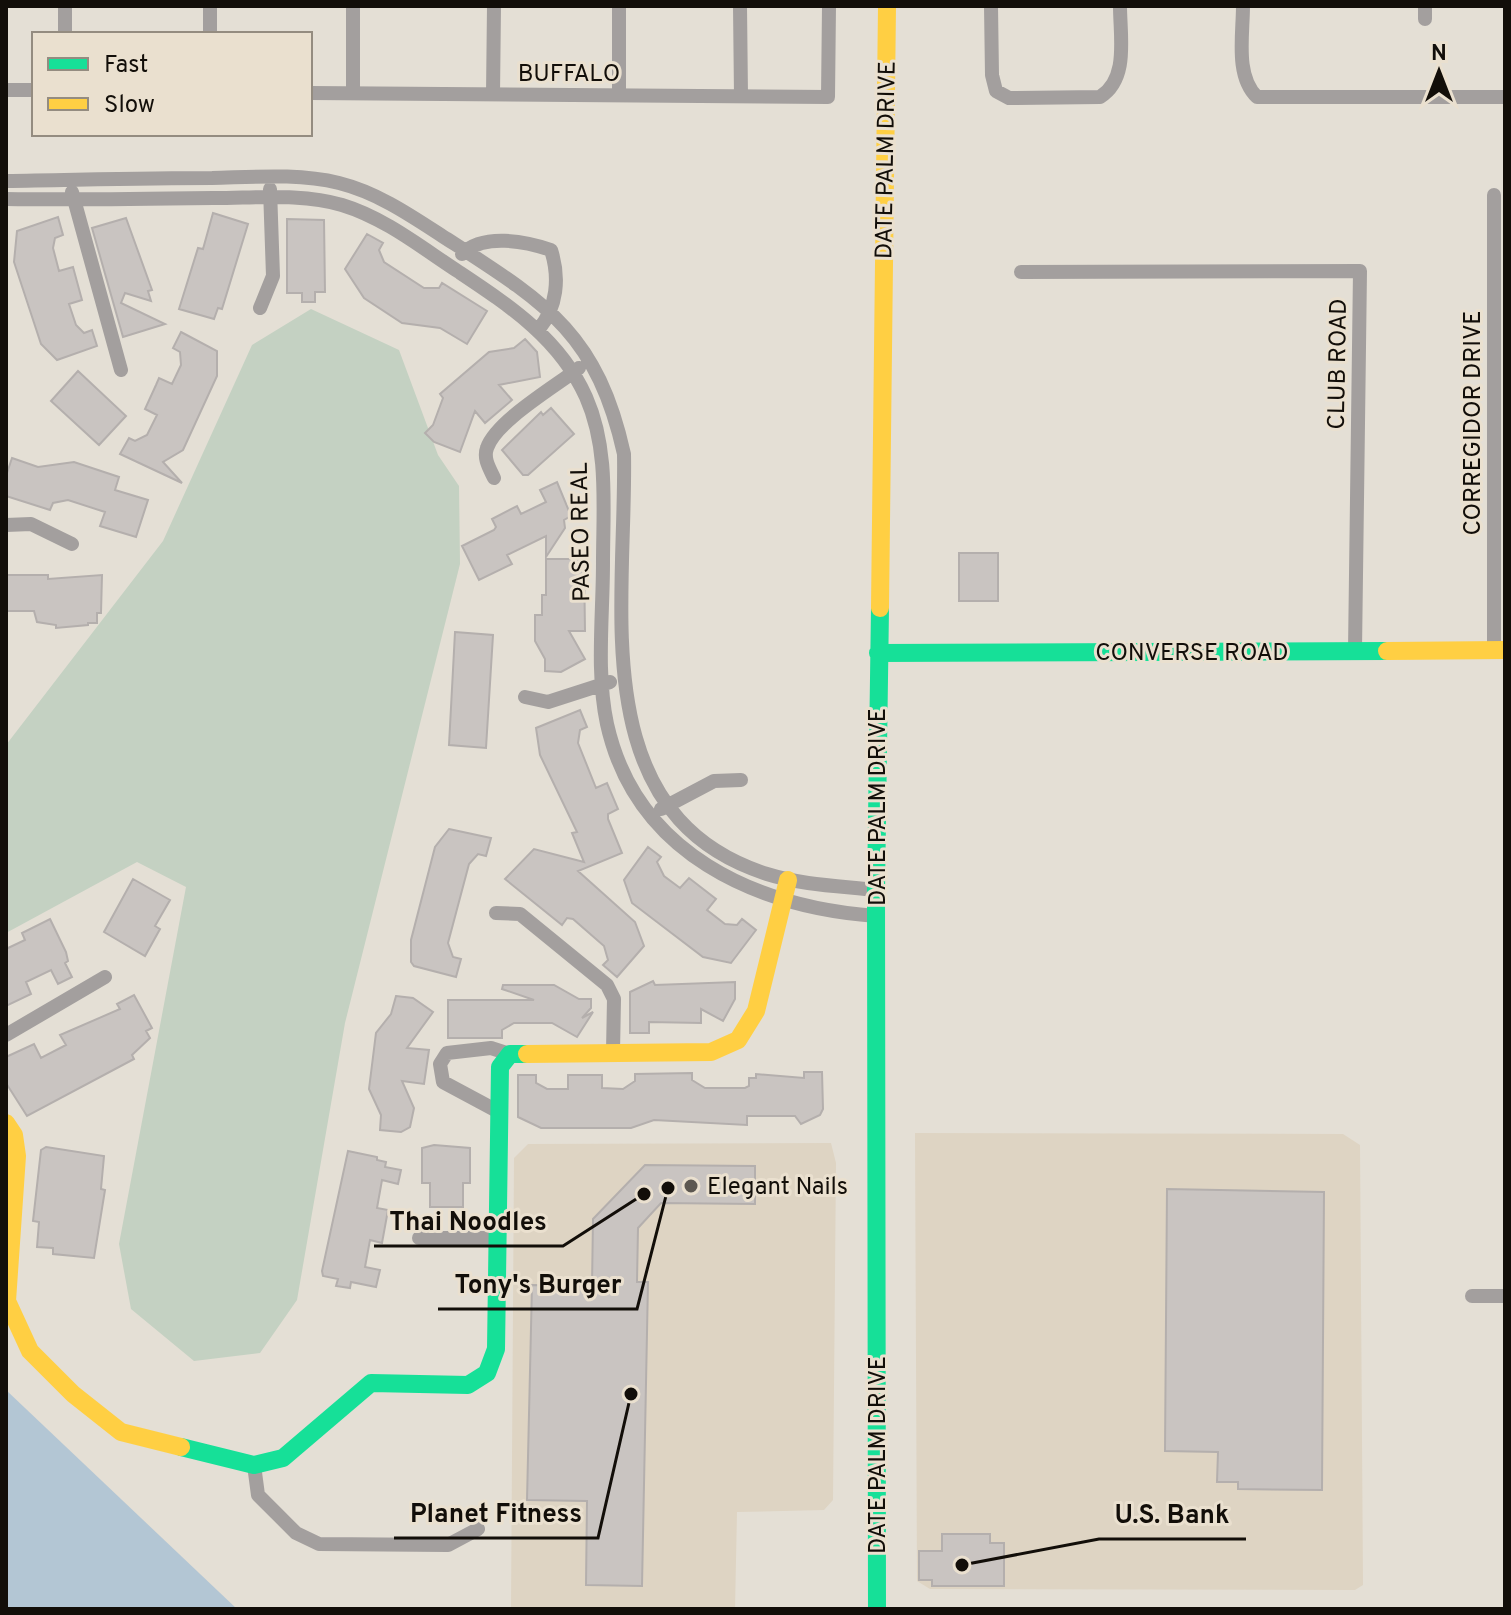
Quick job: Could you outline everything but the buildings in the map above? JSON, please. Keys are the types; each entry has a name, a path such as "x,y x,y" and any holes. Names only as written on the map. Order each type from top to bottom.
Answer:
{"street":[{"path":"65,6 65,32"},
{"path":"210,6 210,32"},
{"path":"353,6 353,93"},
{"path":"493,94 494,6"},
{"path":"619,6 619,95"},
{"path":"740,6 741,96"},
{"name":"BUFFALO","path":"312,93 828,97 829,6"},
{"name":"DATE PALM DRIVE","path":"877,1609 876,890 887,6"},
{"path":"991,6 992,75 996,91 1009,98 1100,97 1113,89 1120,75 1120,6"},
{"path":"1243,6 1243,68 1248,87 1257,97 1505,97"},
{"path":"6,90 32,90"},
{"path":"260,308 273,276 269,177"},
{"name":"PASEO REAL","path":"6,181 305,178 361,190 382,199 519,285 553,313 591,359 618,424 624,454 622,679 639,753 668,804 716,848 746,865 788,880 876,890"},
{"path":"72,180 72,200 121,370"},
{"name":"CORREGIDOR DRIVE","path":"1494,195 1500,650"},
{"name":"PASEO REAL","path":"6,199 270,198 344,205 385,224 539,329 574,373 599,436 603,520 602,684 608,727 615,749 651,816 711,868 733,882 781,902 841,914 876,916"},
{"path":"451,267 465,250 486,243 527,242 551,250 555,265 553,313 539,329"},
{"name":"CLUB ROAD","path":"1021,272 1360,271 1355,651"},
{"path":"494,478 485,458 488,446 503,427 591,359"},
{"path":"603,520 624,519"},
{"path":"6,525 31,524 72,544"},
{"name":"CONVERSE ROAD","path":"878,653 1500,650"},
{"path":"525,697 548,702 622,679"},
{"path":"651,816 714,781 741,780"},
{"path":"499,1112 443,1082 440,1064 447,1053 491,1048 510,1054 711,1052 738,1040 756,1011 788,880"},
{"path":"496,913 520,914 607,985 614,999 613,1052"},
{"path":"6,1035 105,977"},
{"path":"6,1123 14,1135 17,1156 7,1301 30,1351 73,1394 121,1432 254,1465 283,1458 371,1383 468,1385 487,1373 496,1349 500,1067 510,1054"},
{"path":"419,1238 499,1238"},
{"path":"1472,1296 1505,1296"},
{"path":"254,1465 258,1495 296,1533 319,1544 448,1545 478,1529"}],"shaded area":[{"path":"915,1133 1343,1134 1360,1145 1363,1585 1355,1590 930,1589 917,1581"},
{"path":"831,1143 836,1163 833,1500 824,1510 737,1512 735,1609 511,1609 514,1158 528,1144"}],"green space":[{"path":"311,309 399,350 438,455 459,486 460,564 345,1023 297,1300 260,1353 194,1361 131,1309 119,1244 186,887 137,862 6,933 6,745 163,541 252,345"}],"water":[{"path":"6,1390 237,1609 6,1609"}],"traffic: fast":[{"path":"877,1609 876,890 880,608"},
{"path":"878,653 1387,651"},
{"path":"181,1447 254,1465 283,1458 371,1383 468,1385 487,1373 496,1349 500,1067 510,1054 527,1054"}],"traffic: slow":[{"path":"880,608 887,6"},
{"path":"1387,651 1505,650"},
{"path":"527,1054 711,1052 738,1040 756,1011 788,880"},
{"path":"6,1123 14,1135 17,1156 7,1301 30,1351 73,1394 121,1432 181,1447"}],"place":[{"name":"Elegant Nails","path":"691,1186"},
{"name":"Tony's Burger","path":"668,1188"},
{"name":"Thai Noodles","path":"644,1194"},
{"name":"Planet Fitness","path":"631,1394"},
{"name":"U.S. Bank","path":"962,1565"}]}
